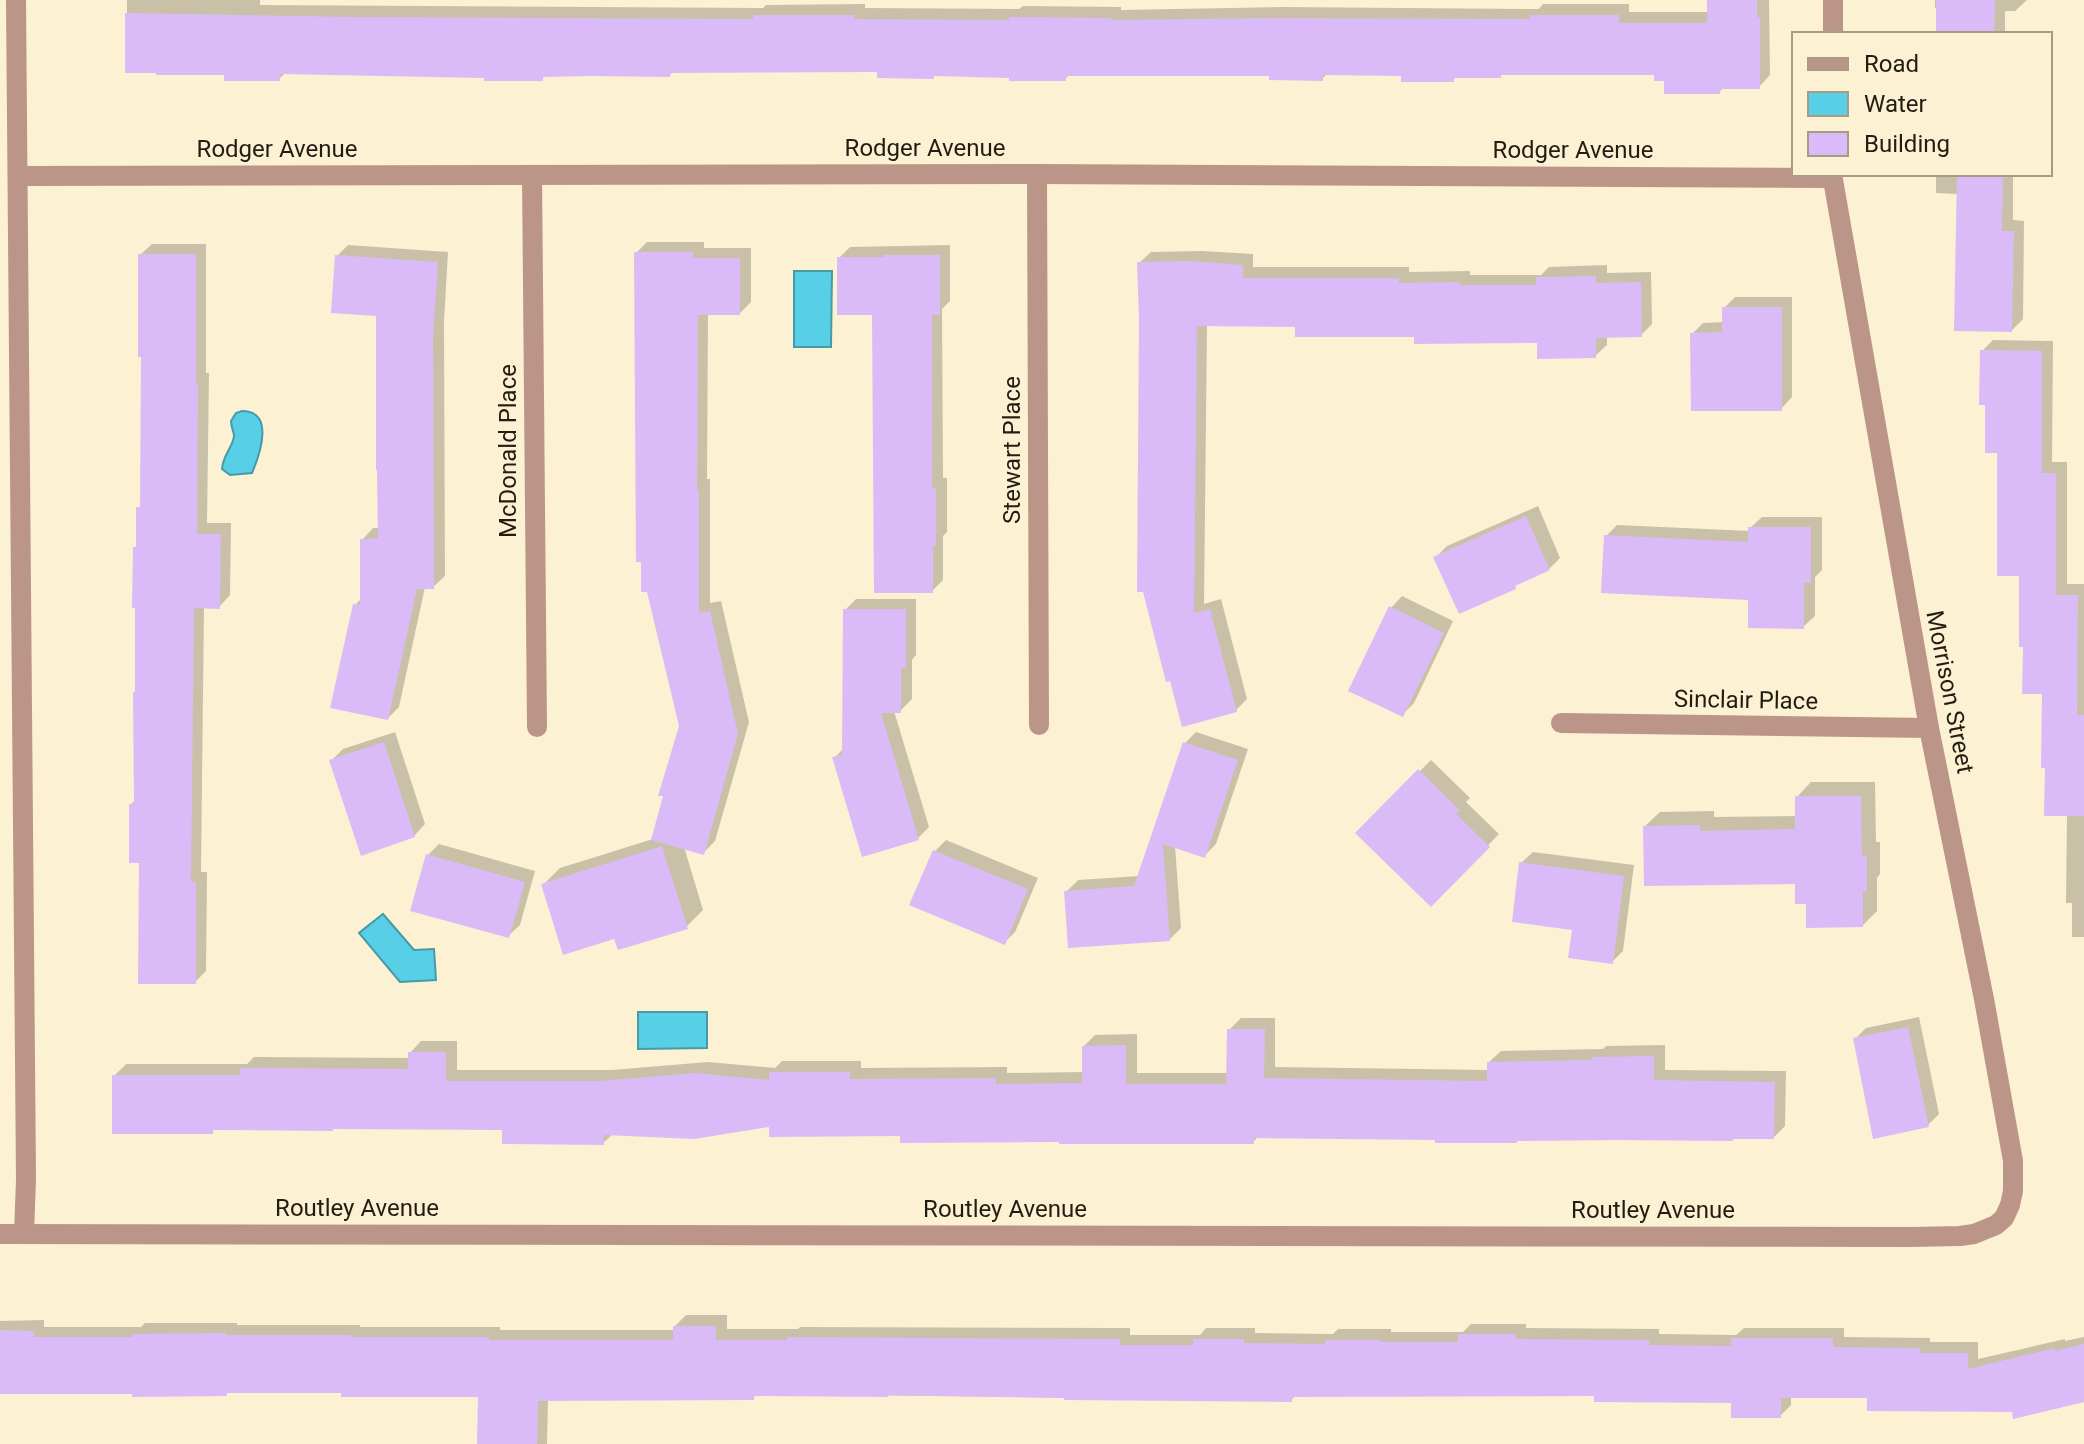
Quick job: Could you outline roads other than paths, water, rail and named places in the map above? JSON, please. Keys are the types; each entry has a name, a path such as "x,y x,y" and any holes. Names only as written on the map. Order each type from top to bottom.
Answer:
{"street":[{"path":"16,0 24,1234"},
{"path":"1833,0 1833,32"},
{"name":"Stewart Place","path":"1037,174 1039,725"},
{"name":"McDonald Place","path":"532,175 537,727"},
{"name":"Rodger Avenue","path":"18,176 1792,176"},
{"name":"Morrison Street","path":"1832,176 1929,728 2013,1161 2013,1191 2004,1218"},
{"name":"Sinclair Place","path":"1561,723 1929,728"},
{"name":"Routley Avenue","path":"0,1234 1935,1237 1974,1234 1996,1225 2004,1218"}],"water":[{"path":"794,271 832,271 831,347 794,347"},
{"path":"242,411 259,418 262,426 261,445 252,473 230,475 222,469 234,439 231,421 236,413"},
{"path":"383,914 414,950 434,949 436,980 400,982 359,933"},
{"path":"638,1012 707,1012 707,1048 638,1049"}]}
